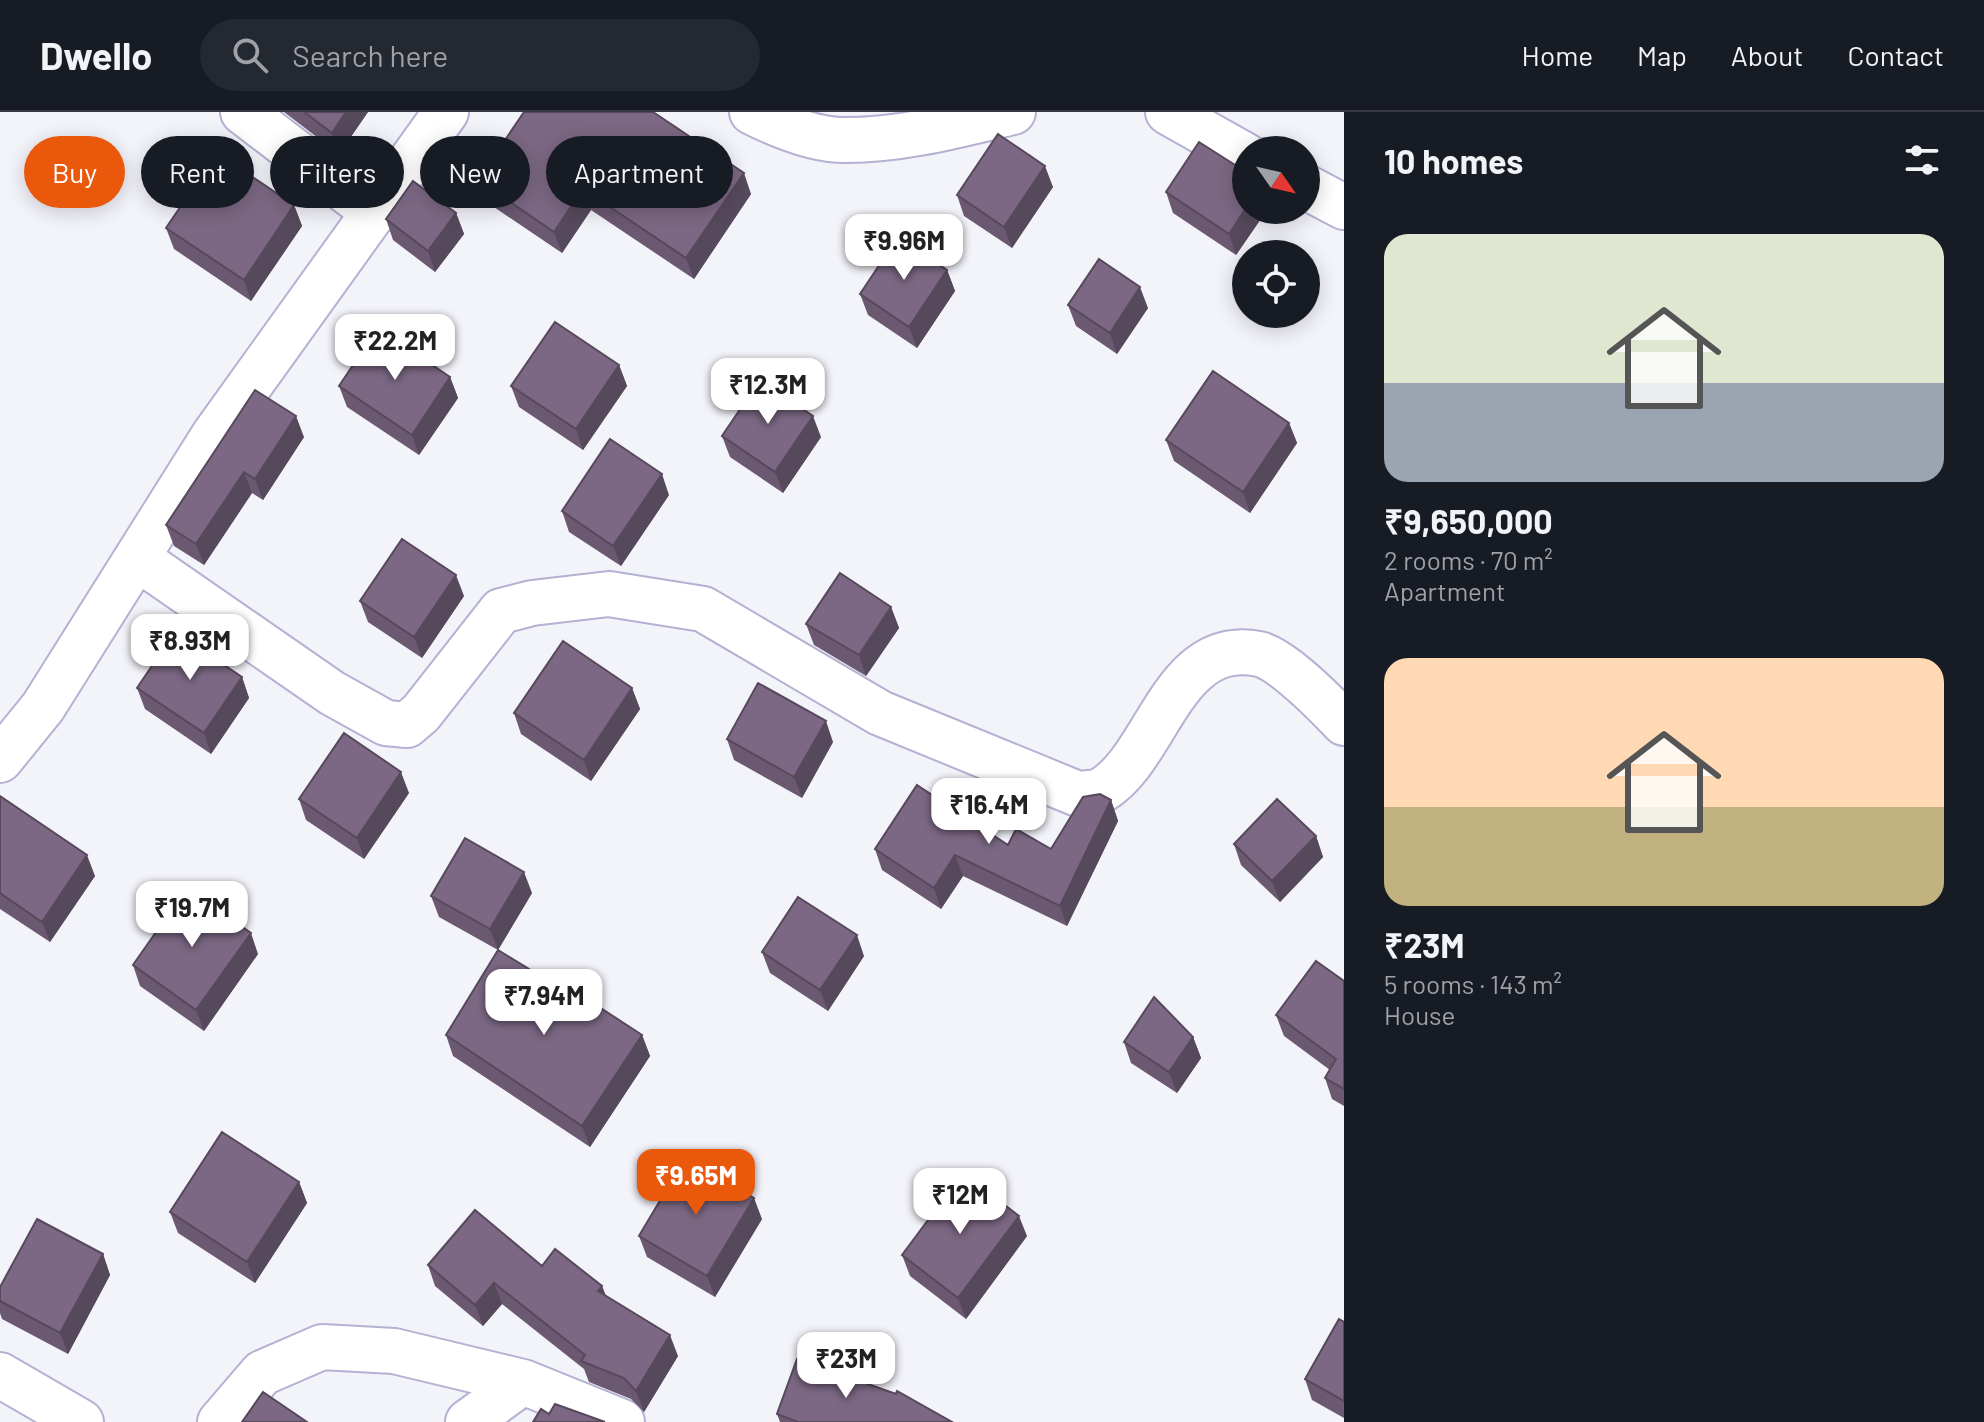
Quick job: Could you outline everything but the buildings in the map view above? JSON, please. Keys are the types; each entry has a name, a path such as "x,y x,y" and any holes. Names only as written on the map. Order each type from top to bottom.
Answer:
{"street":[{"path":"243,112 375,213"},
{"path":"0,760 43,707 214,435 446,112"},
{"path":"752,112 776,124 844,141 928,132 1013,112"},
{"path":"1168,112 1232,148"},
{"path":"1320,194 1344,207"},
{"path":"137,558 332,693 386,723 407,725 421,713 501,611 532,603 609,594 703,609 880,713 1078,794 1101,791 1126,767 1174,693 1201,667 1228,654 1261,654 1307,686 1344,723"},
{"path":"220,1422 262,1373 322,1347 394,1351 523,1382 622,1422"},
{"path":"0,1375 81,1422"},
{"path":"468,1422 523,1382"}]}
